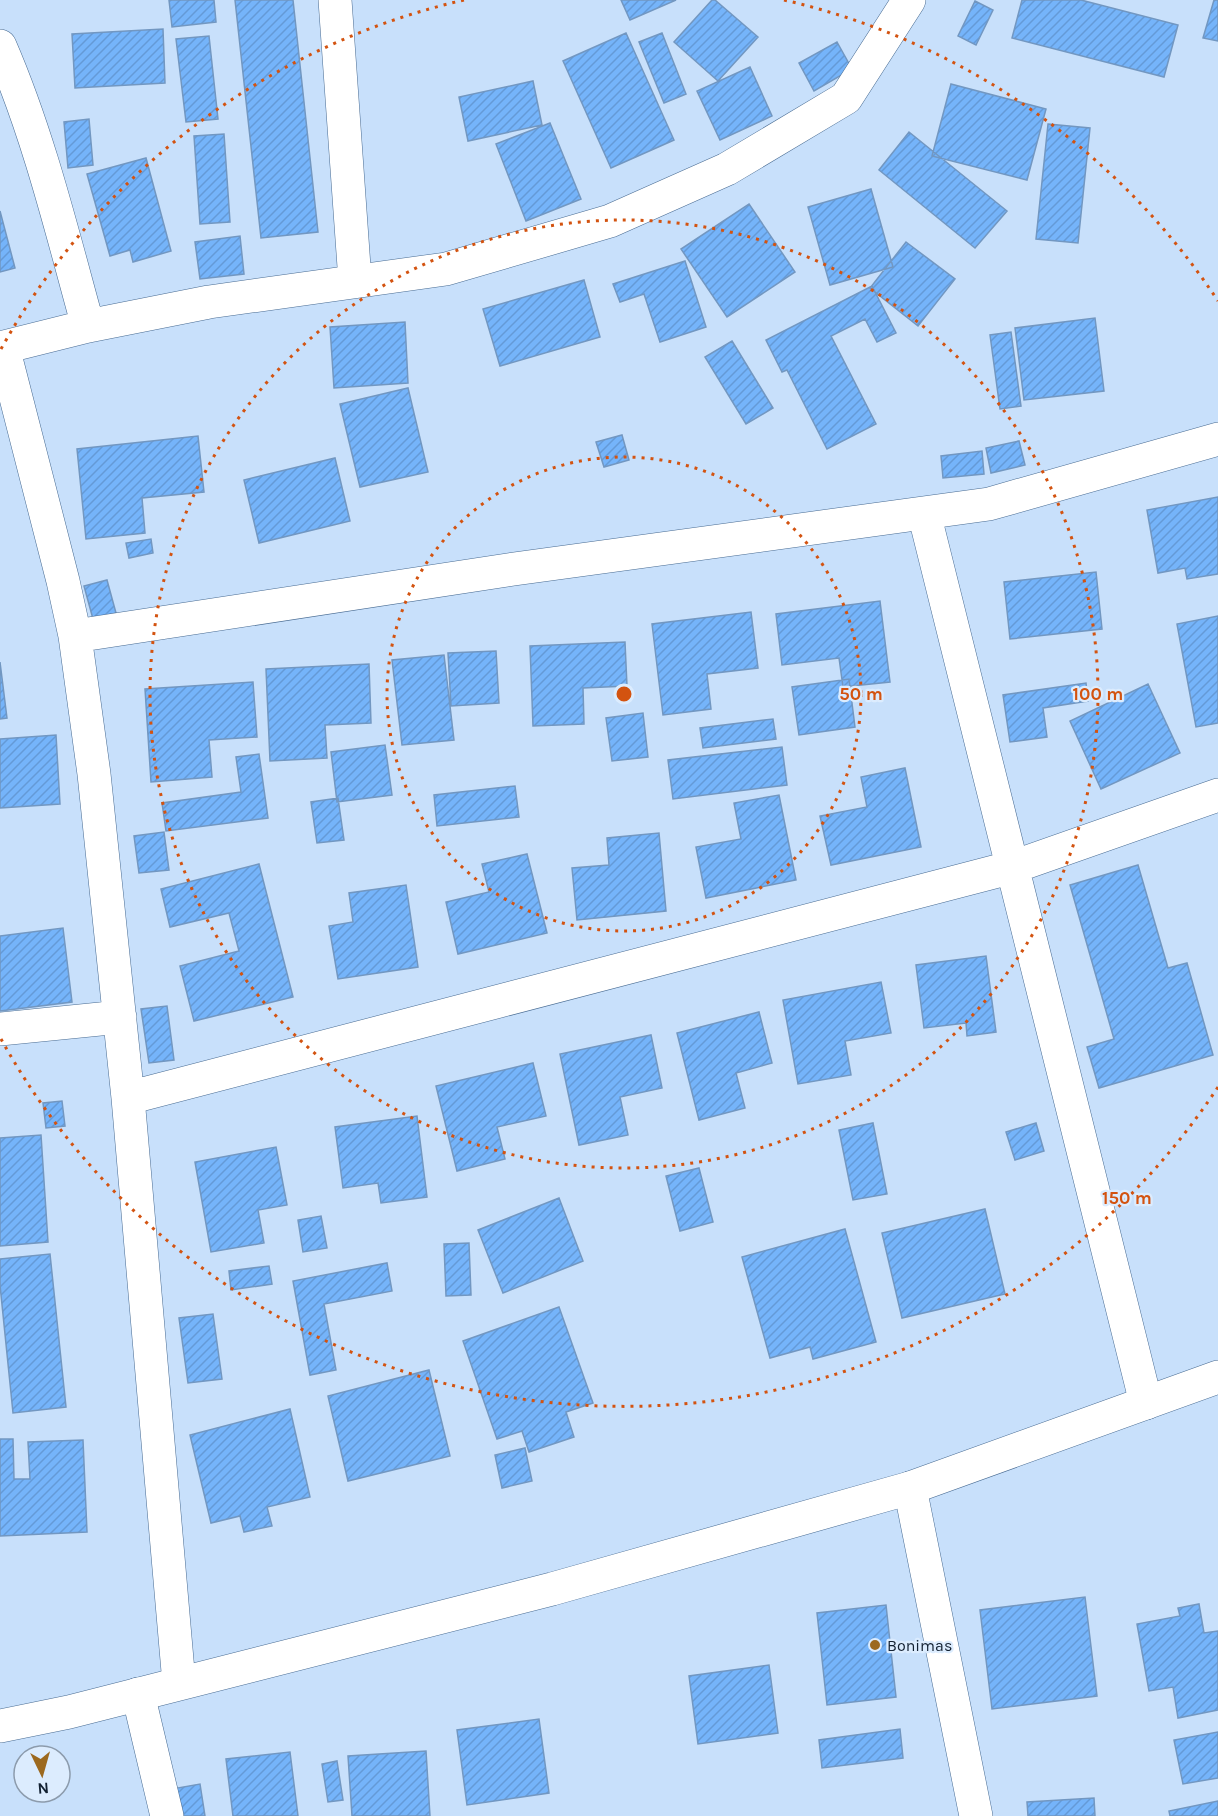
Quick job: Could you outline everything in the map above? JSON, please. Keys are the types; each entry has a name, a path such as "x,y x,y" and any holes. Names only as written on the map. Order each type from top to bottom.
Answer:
{"street":[{"path":"335,0 355,281"},
{"path":"179,1683 128,1098 94,774 75,636 63,581 2,348 88,326 209,302 446,269 610,221 727,169 846,98 909,0"},
{"path":"0,46 25,106 88,326"},
{"path":"75,636 514,569 989,504 1218,439"},
{"path":"924,513 1146,1403"},
{"path":"128,1098 1013,867 1218,795"},
{"path":"0,1029 120,1017"},
{"path":"0,1726 138,1694 552,1589 910,1488 1218,1377"},
{"path":"910,1488 976,1816"},
{"path":"138,1694 167,1816"}],"building":[{"path":"169,0 214,0 216,22 172,27"},
{"path":"235,0 293,0 318,232 261,238"},
{"path":"621,0 676,0 630,20"},
{"path":"712,0 715,0 758,37 718,81 674,42"},
{"path":"1022,0 1081,0 1178,25 1164,77 1012,38"},
{"path":"1214,0 1218,0 1218,41 1203,38"},
{"path":"975,1 993,10 976,45 958,36"},
{"path":"163,29 165,83 75,88 72,34"},
{"path":"626,33 674,140 611,168 563,61"},
{"path":"662,33 686,94 664,103 639,42"},
{"path":"209,36 218,119 186,122 176,39"},
{"path":"837,42 852,69 814,91 799,63"},
{"path":"750,67 772,116 720,140 697,91"},
{"path":"533,81 542,125 468,141 459,97"},
{"path":"951,84 1046,109 1027,180 932,156"},
{"path":"89,119 93,165 68,168 64,122"},
{"path":"550,123 581,199 526,221 496,144"},
{"path":"1048,124 1090,128 1078,243 1036,239"},
{"path":"909,132 1007,211 975,248 879,170"},
{"path":"224,134 230,222 200,224 194,136"},
{"path":"146,158 171,251 133,262 130,250 110,256 87,174"},
{"path":"871,189 893,267 830,285 808,207"},
{"path":"749,204 795,272 727,317 681,249"},
{"path":"0,211 15,268 0,272"},
{"path":"240,236 244,274 200,279 195,242"},
{"path":"906,242 955,279 918,326 870,288"},
{"path":"685,261 706,327 660,342 644,294 620,302 613,284"},
{"path":"584,280 600,337 500,366 483,309"},
{"path":"872,286 896,333 877,342 865,319 831,336 876,424 827,449 787,370 782,372 766,340"},
{"path":"1095,318 1104,391 1024,400 1015,328"},
{"path":"405,322 408,383 334,388 330,327"},
{"path":"1011,332 1021,406 1000,409 990,335"},
{"path":"732,341 773,408 746,424 705,357"},
{"path":"408,388 428,472 360,487 340,404"},
{"path":"622,435 629,460 604,467 596,442"},
{"path":"198,436 204,492 142,498 145,533 86,539 77,449"},
{"path":"1019,441 1025,465 991,473 986,448"},
{"path":"982,451 984,474 943,478 941,456"},
{"path":"335,458 350,521 259,543 244,480"},
{"path":"1218,497 1218,574 1187,579 1185,568 1158,573 1147,510"},
{"path":"151,539 153,553 129,558 126,543"},
{"path":"1096,572 1102,629 1010,639 1004,582"},
{"path":"107,580 116,613 93,619 84,586"},
{"path":"880,601 890,682 843,687 839,658 782,665 776,614"},
{"path":"751,612 758,668 707,674 711,709 663,715 652,624"},
{"path":"1218,616 1218,723 1196,727 1177,624"},
{"path":"625,642 627,686 583,688 584,724 533,726 530,646"},
{"path":"496,651 499,703 451,706 448,653"},
{"path":"444,655 454,740 402,745 392,660"},
{"path":"0,662 7,718 0,719"},
{"path":"369,664 371,723 325,725 327,758 270,761 266,669"},
{"path":"849,679 855,727 799,735 792,687"},
{"path":"253,682 257,737 209,740 212,777 151,782 145,689"},
{"path":"1086,683 1088,701 1043,708 1047,737 1010,742 1003,695"},
{"path":"1148,684 1180,753 1101,789 1070,721"},
{"path":"643,713 648,757 612,761 606,718"},
{"path":"773,719 776,739 703,748 700,728"},
{"path":"56,735 60,804 0,808 0,739"},
{"path":"385,745 392,795 337,802 331,752"},
{"path":"782,747 787,785 673,799 668,760"},
{"path":"259,754 268,818 166,831 162,803 241,792 236,757"},
{"path":"905,768 921,847 831,865 820,816 867,807 861,777"},
{"path":"515,786 519,817 437,826 434,795"},
{"path":"779,795 796,880 706,898 696,847 741,839 734,803"},
{"path":"338,798 344,840 317,843 311,802"},
{"path":"164,832 169,870 139,873 134,836"},
{"path":"659,833 666,911 577,920 572,868 609,865 607,838"},
{"path":"527,854 547,933 458,954 446,902 489,892 482,864"},
{"path":"259,864 293,997 194,1021 180,966 239,951 229,913 170,927 161,889"},
{"path":"1138,865 1168,968 1187,963 1213,1055 1099,1088 1087,1047 1114,1039 1070,885"},
{"path":"406,885 418,967 338,979 329,926 353,922 349,893"},
{"path":"63,928 72,1002 0,1011 0,936"},
{"path":"986,956 996,1032 967,1036 966,1023 924,1028 916,965"},
{"path":"881,982 891,1033 845,1041 851,1075 798,1084 783,1000"},
{"path":"167,1006 174,1060 149,1063 141,1009"},
{"path":"759,1012 772,1063 736,1073 745,1108 699,1120 677,1033"},
{"path":"651,1035 662,1088 620,1097 628,1135 579,1145 560,1054"},
{"path":"533,1063 546,1116 497,1127 505,1159 457,1171 436,1086"},
{"path":"62,1101 65,1126 46,1128 43,1103"},
{"path":"417,1116 427,1197 381,1203 378,1183 343,1188 335,1127"},
{"path":"873,1123 887,1194 853,1200 839,1130"},
{"path":"1036,1123 1044,1151 1015,1160 1006,1132"},
{"path":"41,1135 48,1242 0,1246 0,1138"},
{"path":"276,1147 287,1205 258,1210 264,1243 211,1252 195,1162"},
{"path":"699,1168 713,1222 680,1231 666,1176"},
{"path":"559,1198 583,1261 503,1293 478,1230"},
{"path":"985,1209 1005,1294 902,1318 882,1233"},
{"path":"321,1216 327,1248 303,1252 298,1220"},
{"path":"845,1229 876,1342 813,1359 810,1347 770,1358 742,1257"},
{"path":"469,1243 471,1295 446,1296 444,1244"},
{"path":"50,1254 66,1407 13,1413 0,1285 0,1259"},
{"path":"387,1263 392,1291 324,1304 336,1370 310,1375 293,1281"},
{"path":"269,1266 272,1284 231,1290 229,1271"},
{"path":"559,1307 593,1403 566,1412 574,1437 529,1452 522,1431 497,1439 463,1341"},
{"path":"213,1314 222,1379 188,1383 179,1318"},
{"path":"429,1370 450,1456 348,1481 328,1396"},
{"path":"290,1409 310,1497 267,1507 272,1526 244,1532 240,1516 211,1523 190,1435"},
{"path":"0,1439 13,1439 14,1479 30,1479 28,1442 83,1440 87,1532 0,1536"},
{"path":"525,1448 532,1481 502,1488 495,1455"},
{"path":"1085,1597 1097,1696 992,1709 980,1610"},
{"path":"1199,1604 1204,1633 1218,1631 1218,1710 1178,1718 1173,1687 1149,1691 1137,1624 1180,1616 1178,1608"},
{"path":"886,1605 896,1697 827,1705 817,1613"},
{"path":"769,1665 778,1733 698,1744 689,1676"},
{"path":"539,1719 549,1793 467,1805 457,1730"},
{"path":"900,1729 903,1758 822,1768 819,1740"},
{"path":"1218,1732 1218,1778 1183,1784 1174,1740"},
{"path":"426,1751 430,1816 352,1816 348,1756"},
{"path":"290,1752 298,1816 233,1816 226,1759"},
{"path":"337,1761 343,1800 328,1802 322,1764"},
{"path":"200,1784 205,1816 171,1816 166,1790"},
{"path":"1094,1798 1095,1816 1028,1816 1027,1802"},
{"path":"1218,1801 1218,1816 1170,1816 1169,1811"}],"place":[{"name":"Bonimas","path":"875,1645"}]}
